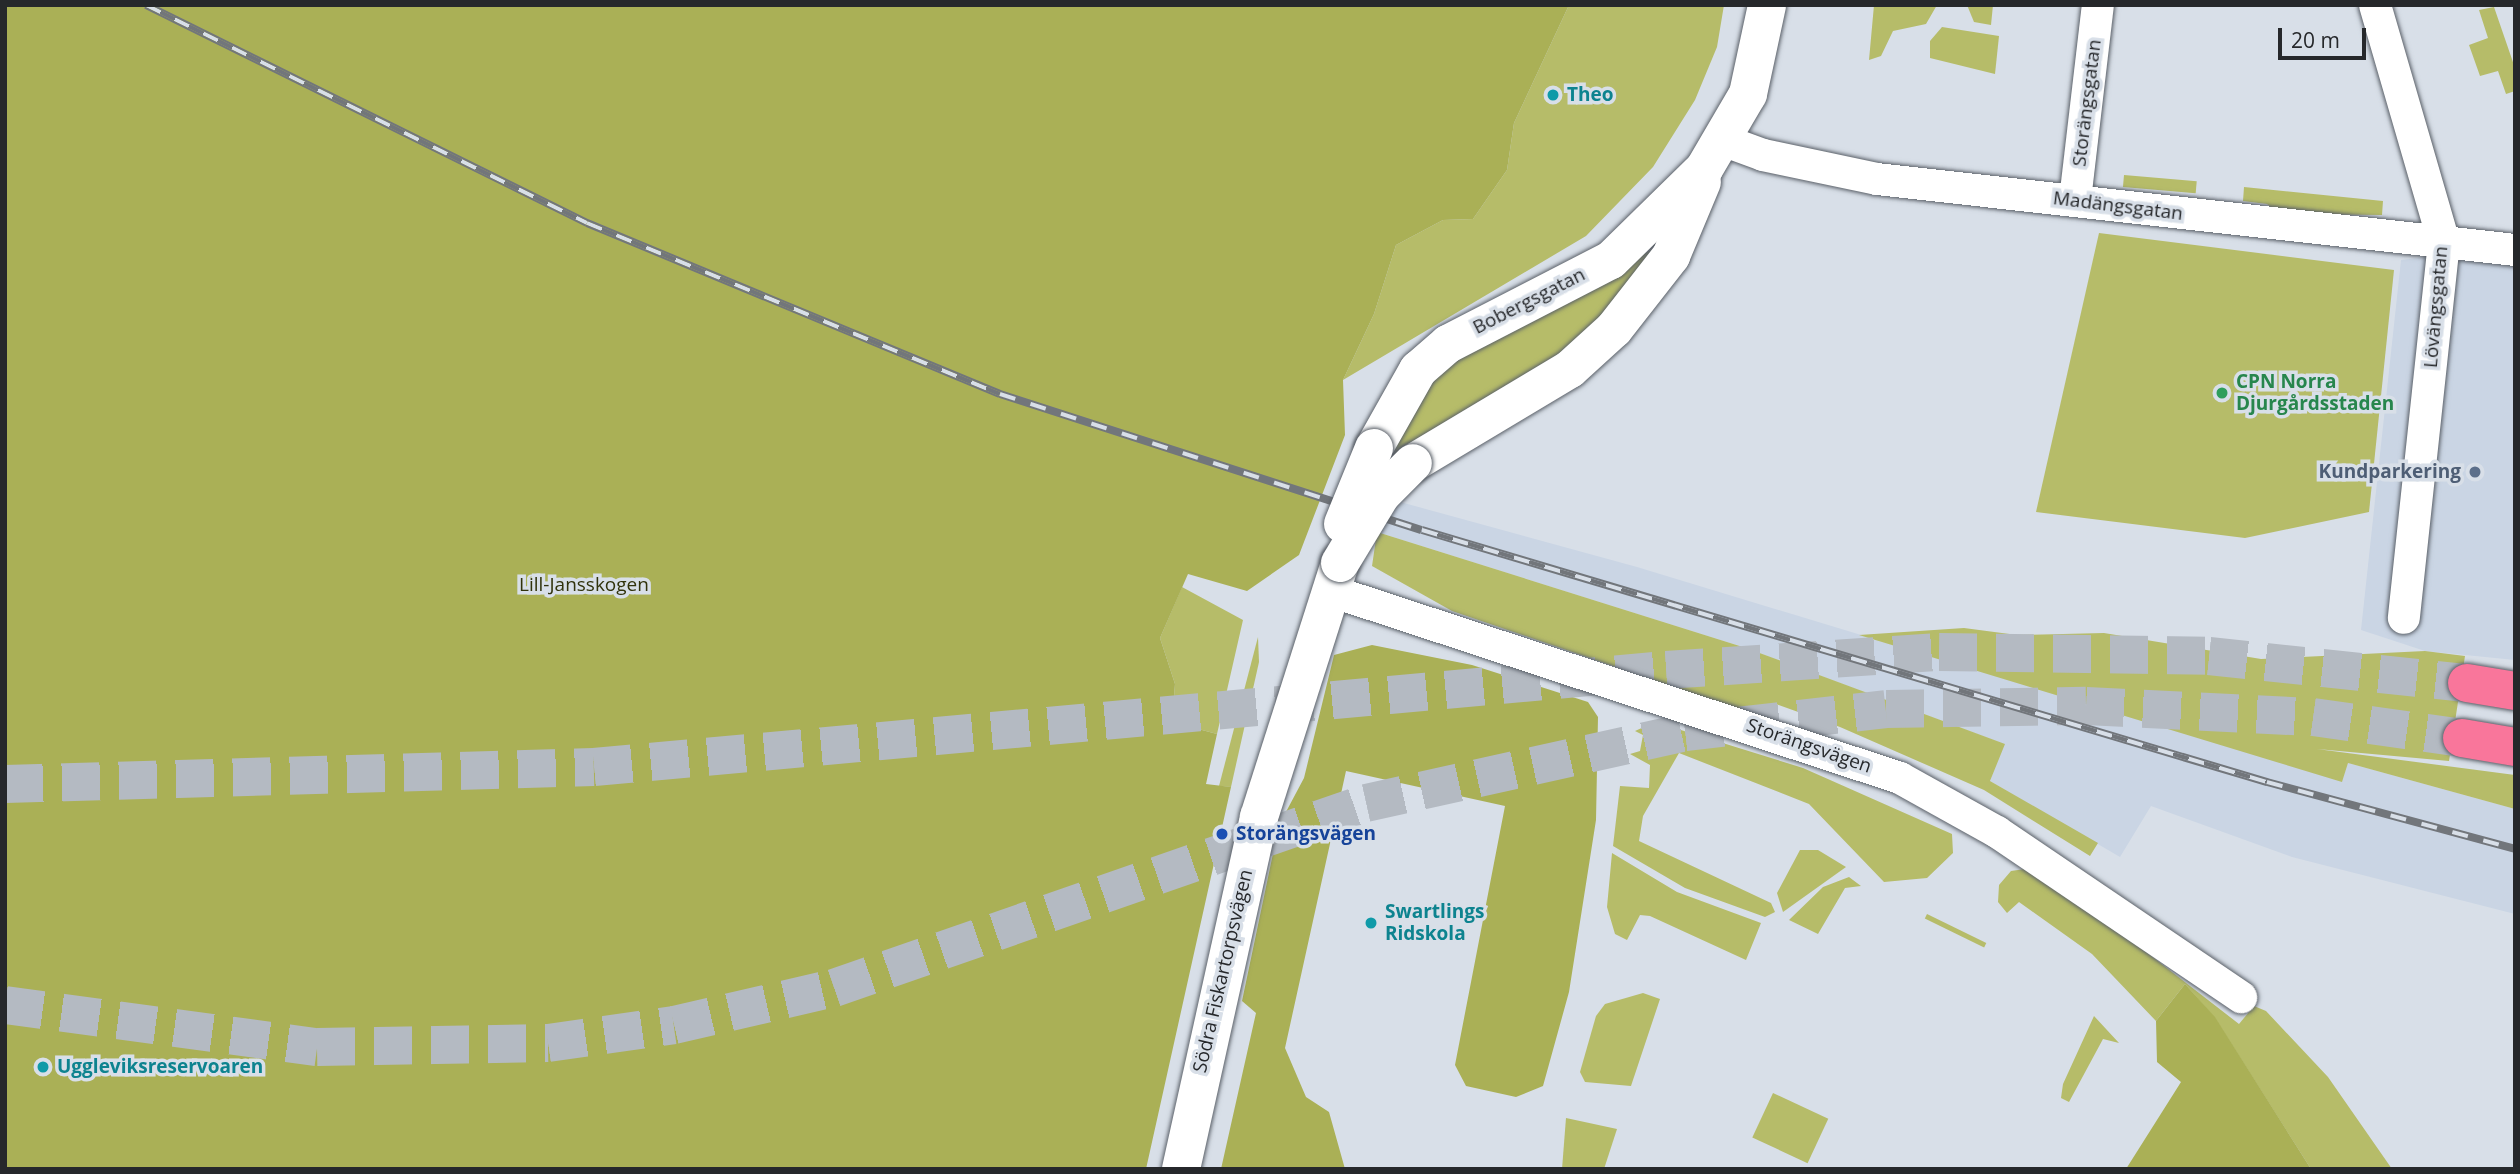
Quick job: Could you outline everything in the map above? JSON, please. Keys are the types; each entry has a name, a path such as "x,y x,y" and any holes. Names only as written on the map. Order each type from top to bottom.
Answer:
{"highway":[{"path":"2468,683 2515,691"},
{"path":"2462,738 2515,747"}],"street":[{"name":"Bobergsgatan","path":"1336,576 1381,495 1413,463 1570,369 1614,329 1671,256 1714,155 1748,94 1767,5"},
{"name":"Storängsgatan","path":"2075,200 2098,5"},
{"name":"Lövängsgatan","path":"2375,5 2444,242 2404,618"},
{"name":"Bobergsgatan","path":"1336,576 1341,529 1374,448 1418,370 1448,344 1611,260 1714,155"},
{"name":"Madängsgatan","path":"1714,155 1763,155 1877,179 2515,250"},
{"name":"Storängsvägen","path":"1336,576 1900,778 1997,832 2241,997"},
{"name":"Södra Fiskartorpsvägen","path":"1181,1169 1259,817 1336,576"}],"shaded area":[{"path":"2460,253 2515,259 2515,660 2425,651 2361,630 2401,260"},
{"path":"1393,500 1637,567 2342,781 2348,763 2515,809 2515,914 2292,857 2151,806 2120,857 1990,781 2004,744 1746,648 1377,532"}],"green space":[{"name":"Lill-Jansskogen","path":"5,5 1569,5 1514,123 1507,170 1473,219 1443,220 1396,245 1374,314 1343,380 1345,435 1299,555 1247,591 1188,574 1160,638 1175,684 1172,722 1217,734 1206,784 1231,787 1146,1169 5,1169"},
{"path":"1569,5 1724,5 1717,47 1695,100 1653,167 1586,236 1343,380 1374,314 1396,245 1443,220 1473,219 1507,170 1514,123"},
{"path":"1874,5 1937,5 1926,24 1893,31 1881,56 1869,60"},
{"path":"1967,5 1993,5 1991,25 1974,22"},
{"path":"2494,7 2515,68 2515,91 2506,94 2498,71 2480,76 2469,45 2488,38 2479,10"},
{"path":"1942,27 1999,36 1995,74 1930,58 1930,41"},
{"path":"2124,175 2197,181 2196,193 2123,187"},
{"path":"2244,187 2383,201 2382,215 2279,214 2267,204 2243,201"},
{"name":"CPN Norra Djurgårdsstaden","path":"2099,233 2394,270 2369,512 2245,538 2036,512"},
{"path":"1655,248 1602,326 1402,458 1364,444 1409,380"},
{"path":"1377,532 1746,648 2005,744 1990,781 2098,843 2090,856 1984,790 1840,727 1773,703 1762,717 1452,611 1372,566"},
{"path":"1182,587 1243,620 1217,734 1172,722 1175,684 1160,638"},
{"path":"1964,628 2017,635 2104,633 2261,659 2425,651 2465,656 2449,761 2317,749 2515,775 2515,809 2348,763 2342,782 1859,635"},
{"path":"1258,637 1259,662 1231,787 1219,786"},
{"path":"1372,645 1472,665 1588,702 1598,717 1596,820 1569,992 1543,1086 1516,1097 1466,1086 1455,1065 1505,806 1346,771 1285,1048 1306,1097 1329,1112 1345,1169 1221,1169 1256,1013 1242,1001 1279,825 1304,778 1334,655"},
{"path":"1655,722 1803,768 1952,834 1953,853 1927,878 1884,882 1809,804 1679,753 1643,816 1639,841 1771,903 1775,912 1765,917 1685,888 1613,846 1620,786 1649,788 1650,765 1630,754 1640,751 1643,735 1635,731"},
{"path":"1800,850 1818,850 1846,867 1783,912 1777,893"},
{"path":"1612,853 1677,892 1761,923 1746,960 1650,916 1640,915 1627,940 1615,934 1607,907"},
{"path":"2025,869 2150,955 2239,1024 2254,1006 2266,1011 2328,1077 2392,1169 2311,1169 2215,1018 2185,984 2156,1021 2092,954 2019,902 2007,913 1998,902 1999,885 2011,871"},
{"path":"1849,877 1861,886 1845,888 1818,934 1789,920 1823,887"},
{"path":"1927,914 1986,943 1984,947 1925,918"},
{"path":"2185,984 2215,1017 2311,1169 2126,1169 2181,1082 2157,1062 2156,1021"},
{"path":"1643,993 1660,999 1631,1086 1585,1082 1580,1072 1596,1016 1605,1004"},
{"path":"2094,1016 2119,1043 2103,1039 2069,1102 2061,1098 2063,1084"},
{"path":"1773,1093 1828,1119 1808,1163 1752,1137"},
{"path":"1566,1118 1617,1129 1604,1169 1562,1169"}],"tunnel":[{"path":"5,784 594,767 1666,670 1939,652 2209,656 2467,683"},
{"path":"5,1005 317,1047 548,1043 674,1025 834,988 1366,803 1685,732 1886,709 2086,706 2313,717 2462,738"}],"railway":[{"path":"146,5 587,223 1000,394 1422,530 2267,782 2515,849"}],"place":[{"name":"Theo","path":"1553,95"},
{"name":"CPN Norra Djurgårdsstaden","path":"2222,393"},
{"name":"Kundparkering","path":"2475,472"},
{"name":"Storängsvägen","path":"1222,834"},
{"name":"Swartlings Ridskola","path":"1371,923"},
{"name":"Uggleviksreservoaren","path":"43,1067"}]}
